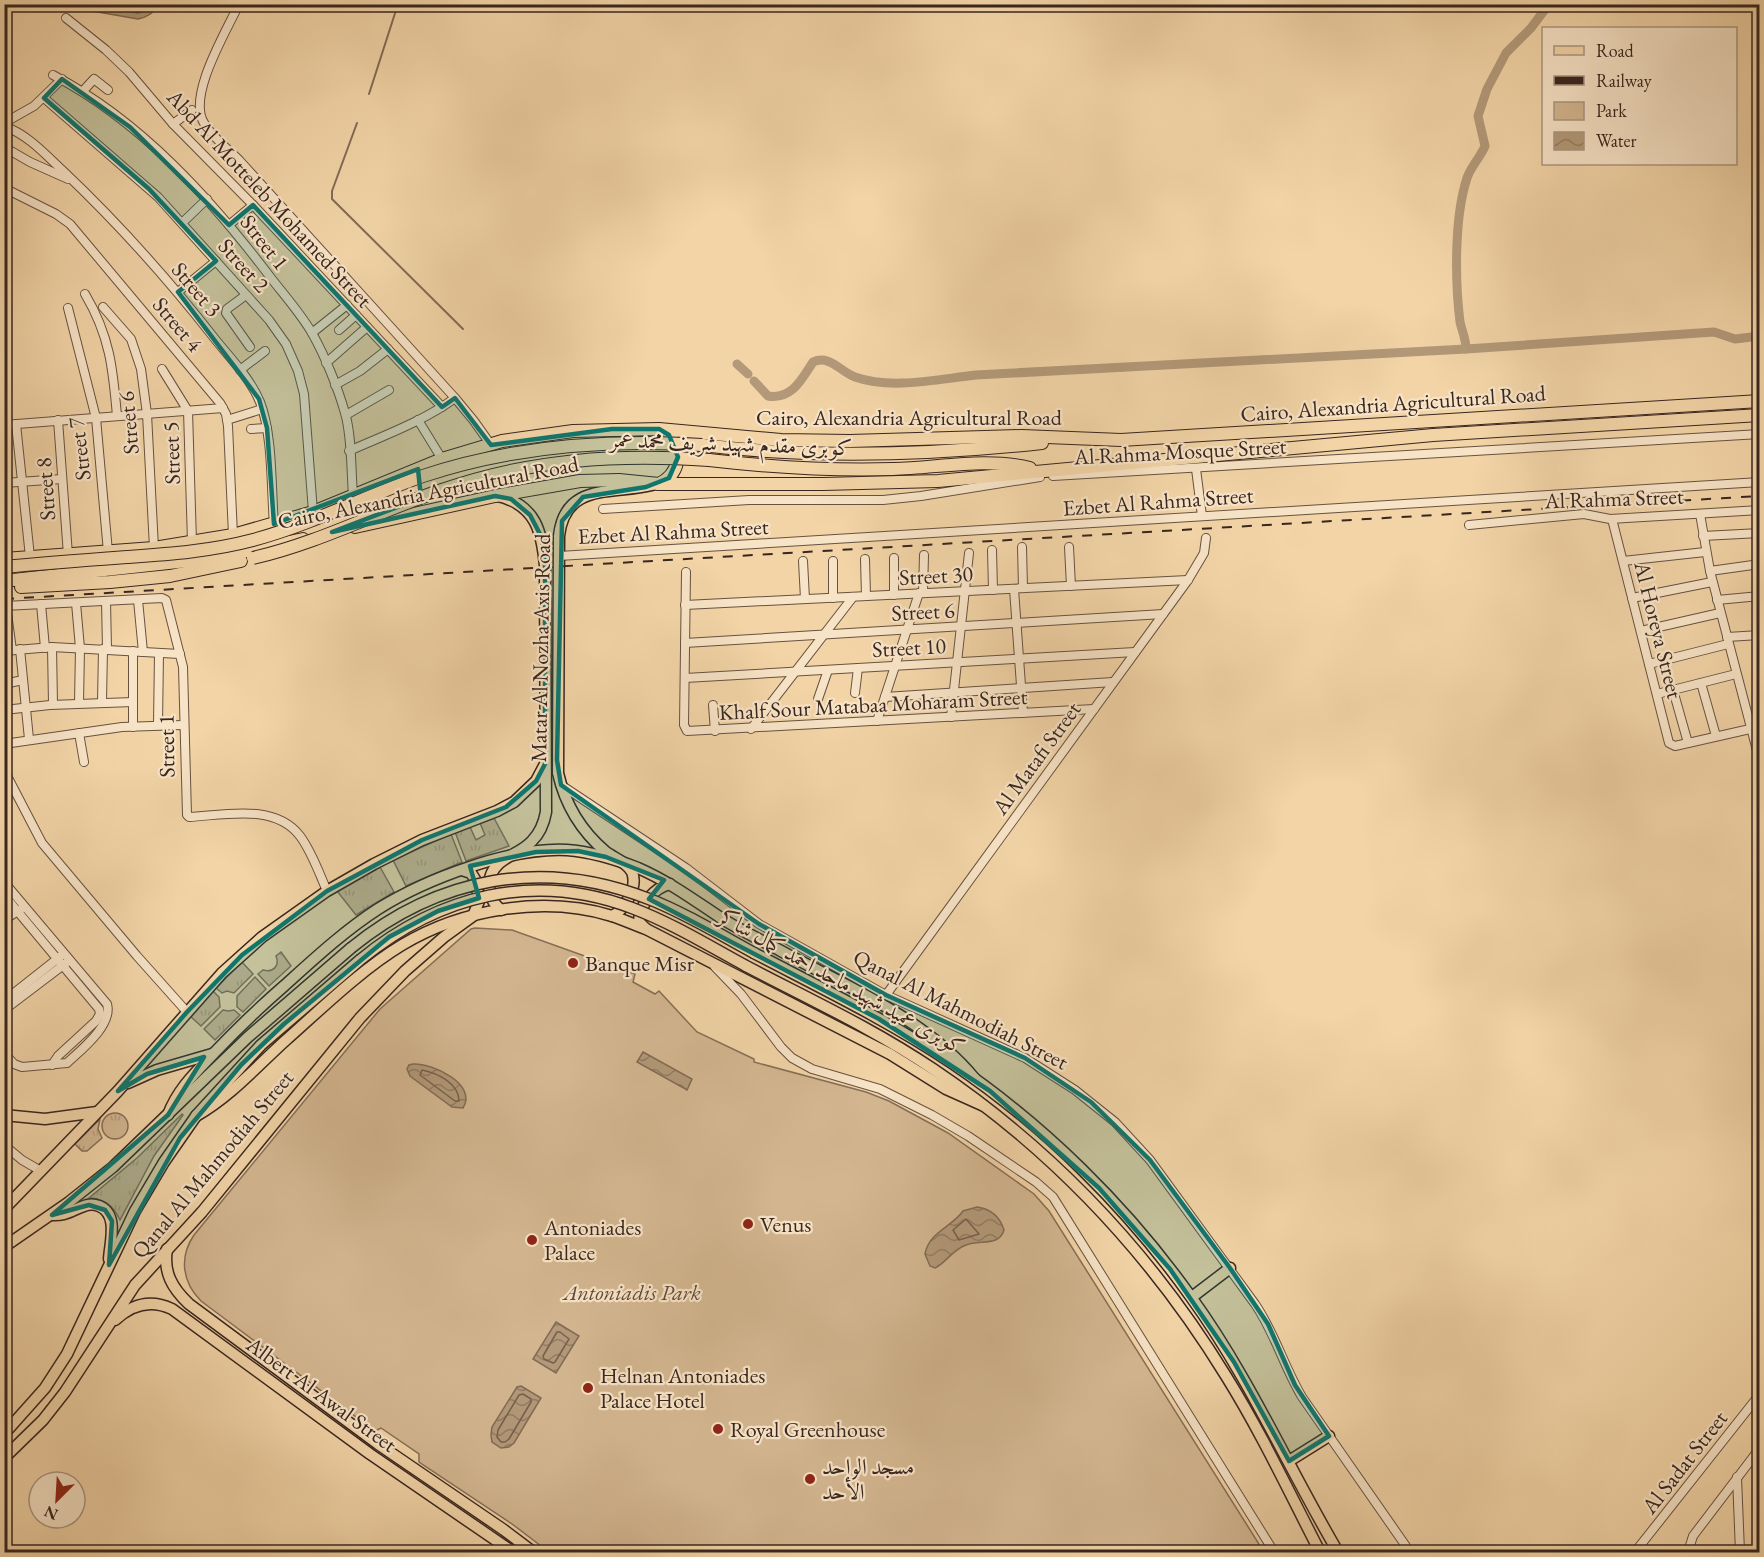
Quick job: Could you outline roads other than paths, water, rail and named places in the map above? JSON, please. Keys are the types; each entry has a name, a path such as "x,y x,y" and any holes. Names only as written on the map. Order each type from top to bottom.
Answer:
{"highway":[{"name":"Cairo, Alexandria Agricultural Road","path":"4,559 154,548 233,535 313,512 442,459 502,441 573,431 659,429 781,440 850,441 1022,436 1121,440 1760,401"},
{"name":"Cairo, Alexandria Agricultural Road","path":"4,580 214,558 437,508 580,481 620,480 658,484 823,484 938,481 1433,435 1760,415"},
{"path":"658,484 672,473 678,457 673,440 659,429"},
{"name":"كوبرى مقدم شهيد شريف محمد عمر","path":"4,567 177,554 230,545 307,523 424,476 514,453 590,444 646,442 766,452 841,454 978,450 1076,439"},
{"name":"كوبرى مقدم شهيد شريف محمد عمر","path":"4,588 170,576 253,558 306,543 441,490 522,468 576,460 656,457 842,470 910,469 1000,462 1040,470"},
{"path":"426,466 420,481 421,489 430,503 437,508"}],"main road":[{"name":"Matar Al Nozha Axis Road","path":"621,862 601,847 584,829 574,816 561,785 557,760 559,536 564,513 577,501 598,493 658,484"},
{"name":"Matar Al Nozha Axis Road","path":"495,496 511,500 525,509 535,522 542,538 545,566 546,803 542,827 527,846 505,858"},
{"path":"4,1209 118,1091 187,1012 242,955 283,921 327,891 406,848 514,802 536,781 545,764"},
{"path":"168,1115 185,1083 278,990 359,922 398,897 462,870 536,852 564,850 592,853 621,862 670,884 733,925 913,1024 948,1050 975,1079 1047,1138 1099,1188 1148,1241 1192,1297 1234,1362 1338,1552"},
{"path":"501,910 490,896 488,883 493,871 505,858"},
{"path":"612,916 623,909 633,883 631,870 621,862"},
{"path":"462,870 471,873 476,881 479,901 473,916"},
{"name":"كوبرى عميد شهيد ماجد احمد كمال شاكر","path":"52,1215 113,1167 249,1037 351,948 387,920 445,892 498,879 535,877 590,881 629,892 671,909 879,1018 975,1079"},
{"path":"646,929 639,921 640,913 654,891 670,884"},
{"name":"كوبرى عميد شهيد ماجد احمد كمال شاكر","path":"196,1116 261,1045 360,960 405,927 438,910 473,899 545,891 599,898 633,908 674,927 883,1038 933,1069 984,1106"},
{"path":"196,1116 230,1093 292,1035 386,955 430,931 473,916 501,910 552,907 612,916 646,929 890,1054 958,1095 984,1106 1021,1135 1076,1185 1123,1235 1164,1286 1228,1379 1320,1552"},
{"name":"Qanal Al Mahmodiah Street","path":"4,1458 43,1420 65,1392 135,1285 202,1212 368,1010 405,971 444,937 473,916"},
{"path":"118,1091 147,1074 213,1054"},
{"path":"4,1115 45,1119 97,1112"},
{"name":"Qanal Al Mahmodiah Street","path":"4,1434 45,1388 67,1354 149,1186 196,1116"},
{"path":"4,1247 52,1215 65,1215 89,1204 98,1205 110,1217 112,1226 109,1265"},
{"name":"Albert Al Awal Street","path":"167,1249 166,1270 170,1281 182,1297 318,1400 533,1552"},
{"path":"1192,1297 1230,1268"},
{"name":"Albert Al Awal Street","path":"106,1329 129,1309 151,1303 162,1304 184,1317 310,1410 513,1552"},
{"path":"310,1410 318,1400"},
{"path":"1289,1461 1329,1436"},
{"path":"464,1518 470,1508"}],"street":[{"path":"238,4 202,85 200,109 204,124 455,398 491,445"},
{"name":"Abd Al Motteleb Mohamed Street","path":"66,18 129,72 172,124 253,205 442,407"},
{"name":"Street 1","path":"53,75 83,91 130,127 207,200 312,333 346,415 353,495"},
{"path":"4,124 44,98 62,79"},
{"path":"83,91 94,79 108,90"},
{"name":"Street 2","path":"44,98 149,189 216,261 281,337 298,371 304,394 313,512"},
{"path":"172,124 192,110"},
{"name":"Street 3","path":"4,124 26,137 74,181 128,236 178,292 254,390 267,428 274,524"},
{"path":"4,147 30,162 74,181"},
{"name":"Street 4","path":"4,188 56,214 70,224 223,408 227,420 233,535"},
{"path":"182,223 207,200"},
{"path":"229,225 253,205"},
{"path":"178,292 216,261"},
{"path":"85,294 100,321 107,340 117,416"},
{"path":"246,295 225,313 250,347"},
{"path":"312,333 347,305"},
{"name":"Street 6","path":"103,307 131,339 141,369 147,414 154,548"},
{"name":"Street 7","path":"68,308 96,418 108,552"},
{"path":"339,330 356,315"},
{"path":"326,363 367,327"},
{"path":"335,385 360,371 388,349"},
{"path":"240,370 266,351"},
{"name":"Street 5","path":"162,369 188,411 192,542"},
{"path":"346,415 389,390"},
{"path":"349,450 418,420 455,398"},
{"path":"4,425 223,408"},
{"path":"227,420 262,409"},
{"name":"Street 8","path":"58,420 68,555"},
{"path":"418,420 442,459"},
{"path":"16,423 30,557"},
{"path":"252,429 267,428"},
{"name":"Al Rahma Mosque Street","path":"603,509 749,500 883,500 1040,477 1760,434"},
{"path":"1196,469 1202,516"},
{"path":"4,483 62,478"},
{"name":"Ezbet Al Rahma Street","path":"559,556 1760,482"},
{"name":"Al Rahma Street","path":"1469,525 1584,514 1612,519 1760,510"},
{"path":"1700,514 1712,582 1760,762"},
{"name":"Al Horeya Street","path":"1612,519 1669,741 1675,746 1688,743"},
{"path":"1703,536 1760,533"},
{"name":"Al Matafi Street","path":"886,995 1188,580 1204,553 1206,538"},
{"path":"1022,547 1017,623 1023,713"},
{"path":"1069,547 1071,586"},
{"path":"992,550 993,590"},
{"path":"1623,561 1705,552"},
{"path":"951,717 969,553"},
{"path":"878,722 921,593 924,555"},
{"path":"894,558 894,595"},
{"path":"866,559 866,596"},
{"path":"804,561 805,599"},
{"path":"833,561 833,598"},
{"path":"1710,571 1760,564"},
{"path":"685,678 686,572"},
{"name":"Street 30","path":"686,605 1188,580"},
{"path":"1632,598 1712,582"},
{"path":"1717,600 1760,596"},
{"path":"751,729 853,597"},
{"name":"Street 1","path":"138,600 162,598 168,603 180,654 183,667 186,812 189,817 260,814 284,821 302,838 327,891"},
{"path":"29,739 23,680 12,650 5,606 138,600 138,652 133,727"},
{"path":"102,702 106,601"},
{"path":"76,603 80,648 79,703"},
{"path":"41,604 49,648 53,704"},
{"path":"1641,631 1720,613"},
{"name":"Street 6","path":"685,643 1163,614"},
{"path":"1649,664 1727,641 1760,636"},
{"path":"12,650 80,648 180,654"},
{"name":"Street 10","path":"685,678 1135,652"},
{"path":"158,725 159,653"},
{"path":"855,693 858,668"},
{"path":"818,699 828,670"},
{"path":"1657,694 1736,674"},
{"name":"Khalf Sour Matabaa Moharam Street","path":"685,678 684,728 690,732 1094,709"},
{"path":"4,684 23,680"},
{"path":"885,697 1113,682"},
{"path":"1701,682 1716,736"},
{"path":"1673,690 1688,743 1750,729"},
{"path":"4,710 53,704 133,702"},
{"path":"713,705 714,731"},
{"path":"4,744 79,732 183,725"},
{"path":"79,732 84,762"},
{"path":"4,770 42,843 187,1012"},
{"name":"Qanal Al Mahmodiah Street","path":"561,785 686,868 747,916 886,995 1025,1058 1059,1078 1115,1122 1150,1160 1230,1268 1268,1324 1295,1385 1410,1552"},
{"path":"4,882 21,909 109,1015 106,1022 67,1063 22,1067 14,1064 4,1053"},
{"path":"4,895 21,909"},
{"path":"4,921 21,909"},
{"path":"4,1001 63,959"},
{"path":"4,1010 63,959"},
{"path":"706,959 741,994 792,1059 812,1070 880,1089 932,1115 1036,1182 1053,1197 1274,1552"},
{"path":"4,1145 22,1160 41,1171"},
{"name":"Al Sadat Street","path":"1635,1552 1760,1394"},
{"path":"1759,1449 1760,1464"},
{"path":"1688,1552 1693,1536 1759,1449"},
{"path":"1737,1477 1740,1552"}],"water":[{"path":"57,5 159,5 150,14 138,19"},
{"path":"643,1052 692,1079 687,1090 637,1062"},
{"path":"413,1064 441,1071 459,1083 466,1099 463,1108 452,1107 410,1076 407,1069"},
{"path":"977,1207 991,1212 1000,1221 1004,1230 1002,1235 993,1241 966,1245 939,1266 935,1268 930,1266 925,1254 931,1240 963,1211"},
{"path":"556,1322 579,1336 556,1373 533,1359"},
{"path":"521,1386 541,1398 514,1443 509,1447 501,1448 492,1442 492,1427 517,1387"}],"waterway":[{"path":"369,94 398,4"},
{"path":"1466,349 1458,306 1458,230 1467,178 1485,146 1478,116 1487,89 1506,53 1531,28 1549,4"},
{"path":"357,123 332,191 332,199 463,329"},
{"path":"754,381 768,396 784,395 795,387 813,362 819,360 830,362 850,375 869,381 900,383 976,375 1466,349 1714,332 1735,339 1760,336"},
{"path":"737,364 748,374"}],"railway":[{"path":"4,599 1760,496"}],"place":[{"name":"Banque Misr","path":"573,963"},
{"name":"Venus","path":"748,1224"},
{"name":"Antoniades Palace","path":"532,1240"},
{"name":"Helnan Antoniades Palace Hotel","path":"588,1388"},
{"name":"Royal Greenhouse","path":"718,1429"},
{"name":"مسجد الواحد الأحد","path":"810,1479"}],"park label":[{"name":"Antoniadis Park","path":"632,1292"}]}
